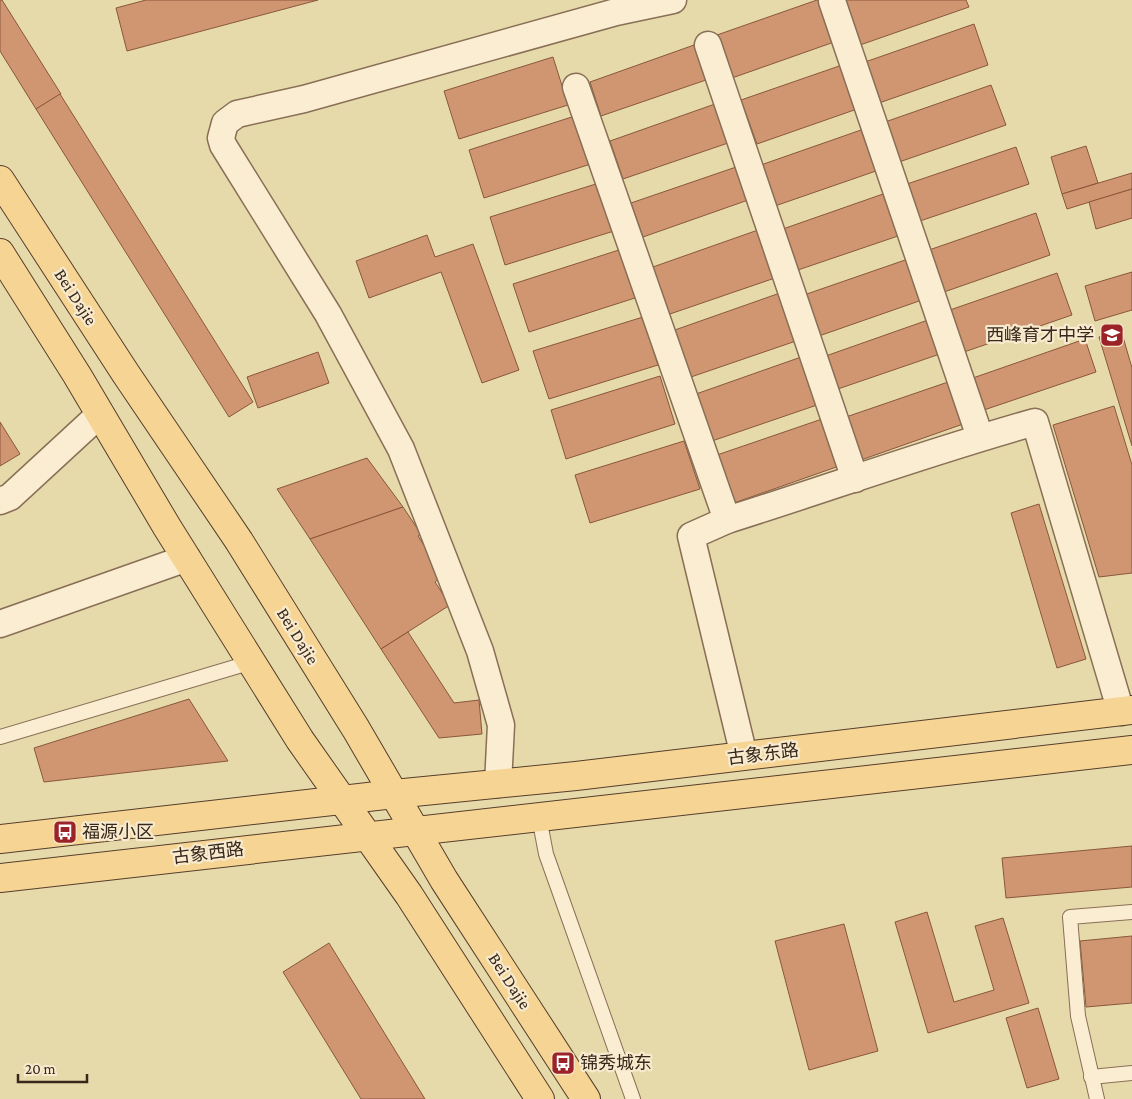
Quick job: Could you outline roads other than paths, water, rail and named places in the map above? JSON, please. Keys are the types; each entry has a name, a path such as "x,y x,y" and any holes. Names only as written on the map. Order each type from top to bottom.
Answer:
{"main road":[{"name":"Bei Dajie","path":"0,180 126,374 239,541 356,729 444,880 586,1099"},
{"path":"0,253 300,740 368,836 476,998 540,1099"},
{"name":"古象东路","path":"394,794 498,784 1126,711"},
{"name":"古象东路","path":"415,830 1132,750"},
{"name":"古象西路","path":"0,839 394,794"},
{"name":"古象西路","path":"0,878 415,830"}],"street":[{"path":"498,784 501,725 480,651 401,449 328,314 222,145 222,130 225,123 237,114 304,99 616,12 673,0"},
{"path":"832,2 980,437"},
{"path":"708,44 855,480"},
{"path":"576,87 726,520"},
{"path":"0,500 10,497 100,414"},
{"path":"744,756 692,536 726,520 855,480 980,437 1035,422 1126,711"},
{"path":"0,624 187,558"}],"lane":[{"path":"0,737 252,662"},
{"path":"540,817 546,854 633,1099"},
{"path":"1096,1099 1078,1016 1070,918 1132,912"},
{"path":"1091,1077 1132,1073"}],"place":[{"name":"西峰育才中学","path":"1112,335"},
{"name":"福源小区","path":"65,832"},
{"name":"锦秀城东","path":"563,1063"}]}
